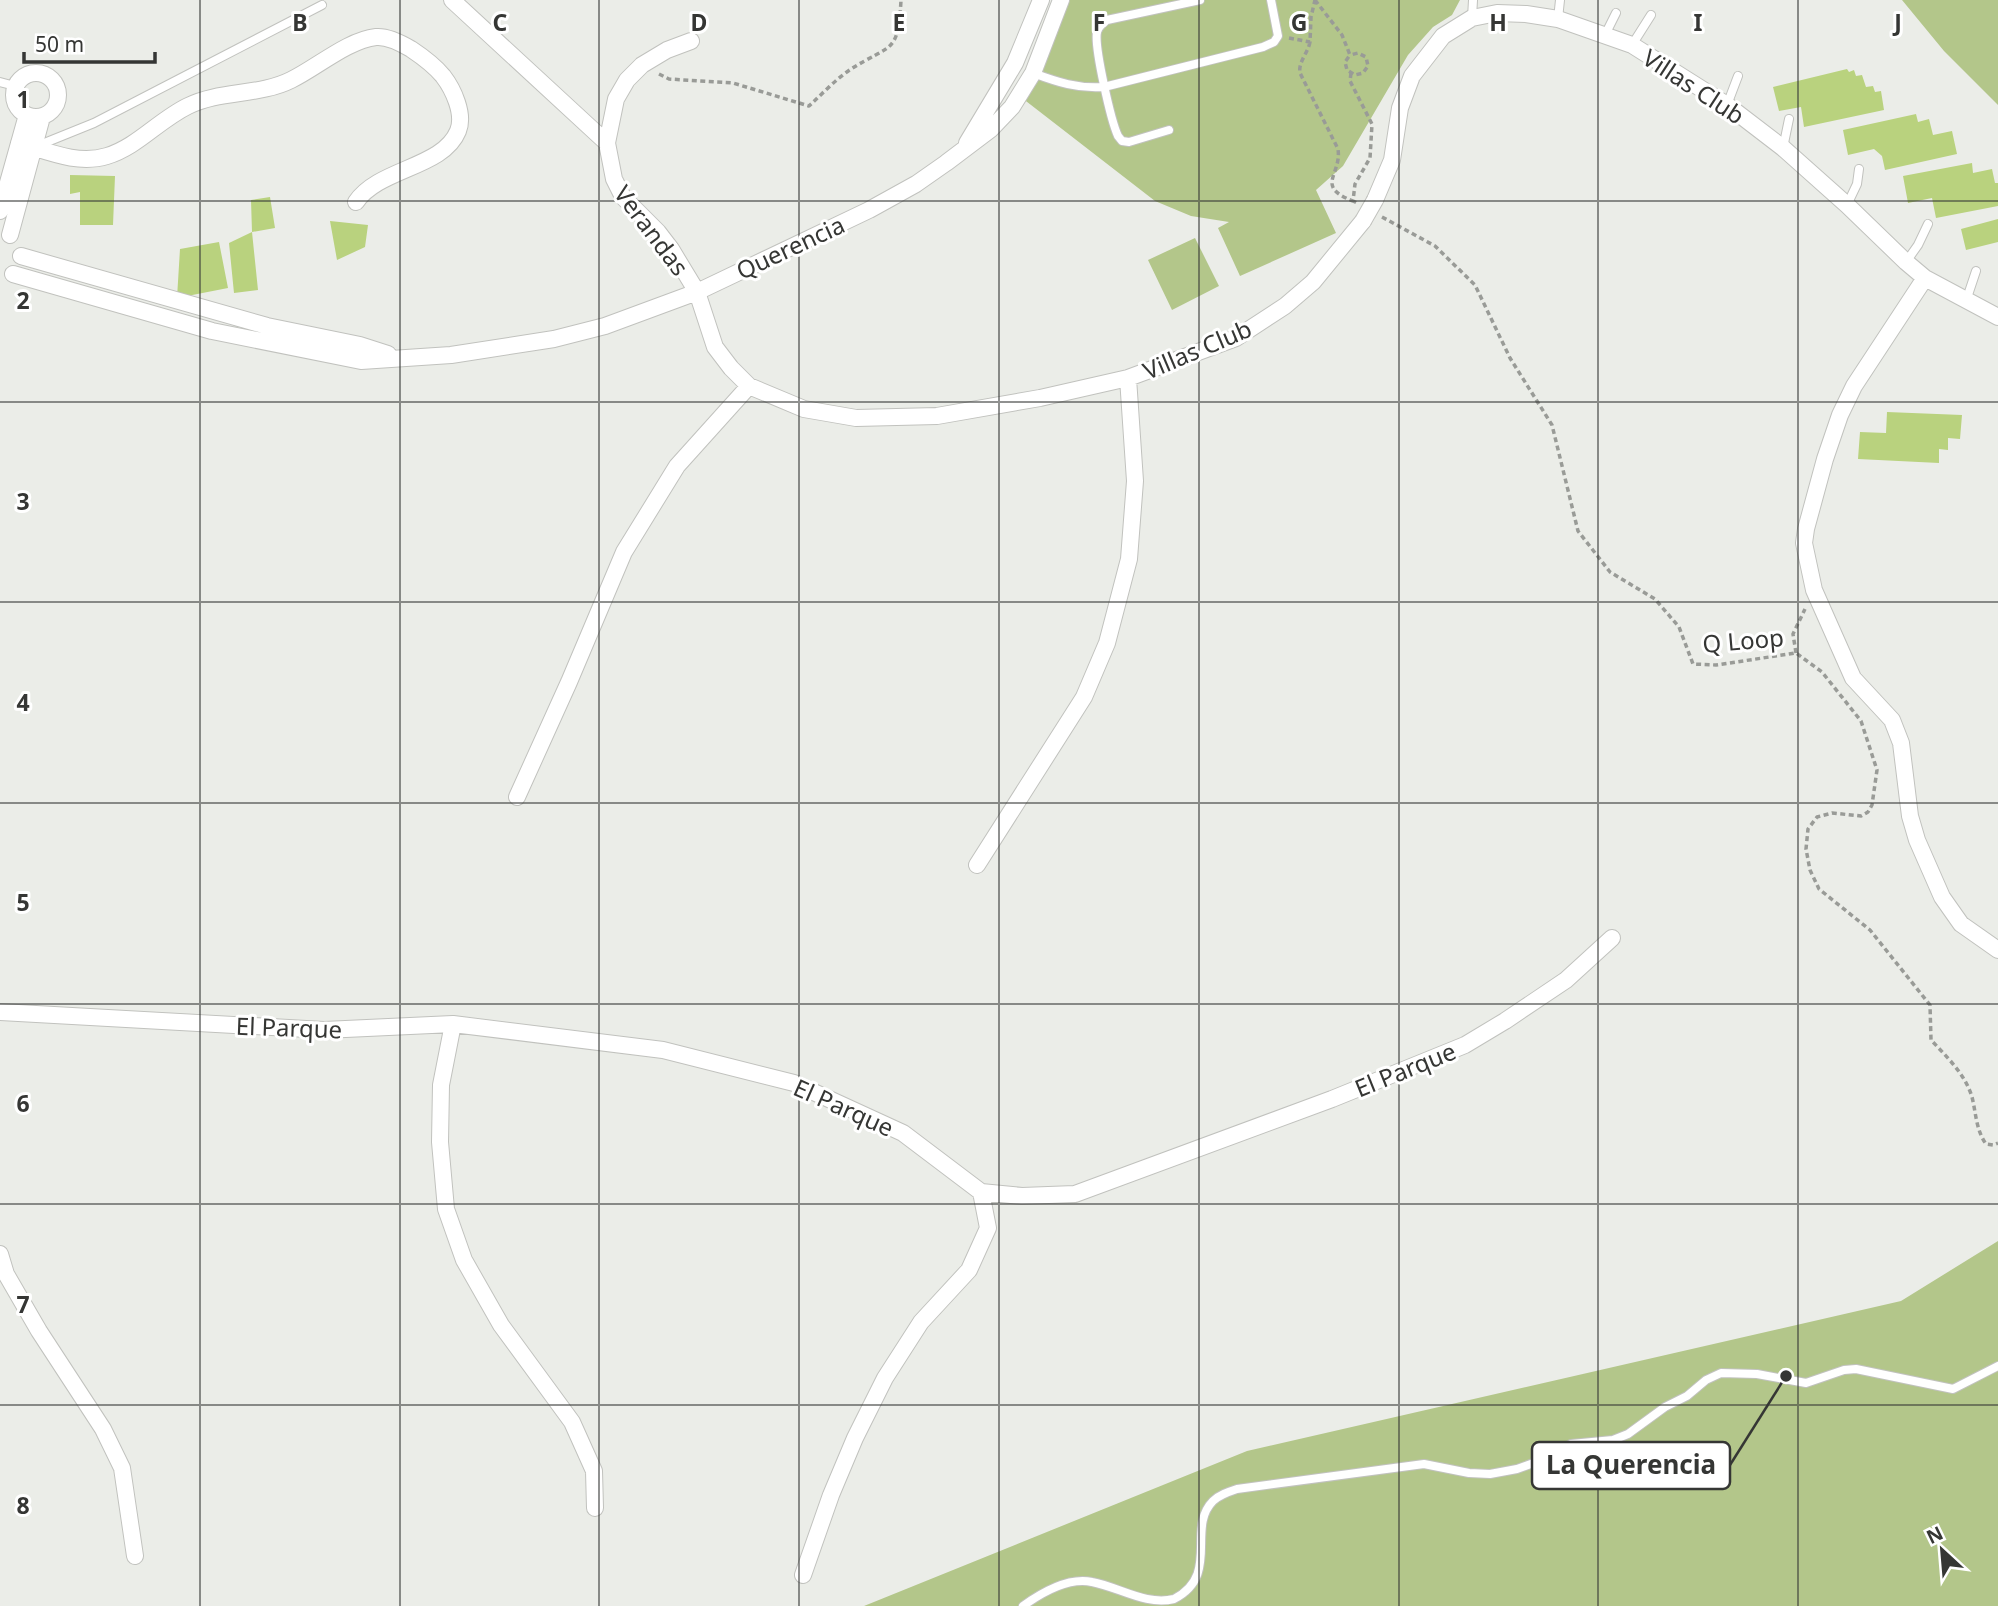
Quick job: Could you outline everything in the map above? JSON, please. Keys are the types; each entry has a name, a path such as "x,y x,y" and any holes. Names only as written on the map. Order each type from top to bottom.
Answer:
{"street":[{"path":"452,0 607,143"},
{"name":"Querencia","path":"964,148 1015,63 1041,0"},
{"name":"Querencia","path":"7,277 212,331 361,361 451,355 554,339 605,326 697,292 869,210 916,184 991,129 1012,107 1033,73 1061,0"},
{"name":"Villas Club","path":"697,292 715,346 731,368 749,386 804,409 856,418 937,416 1040,398 1128,378 1236,338 1285,306 1313,282 1370,210 1392,160 1400,108 1412,76 1443,36 1472,18 1497,13 1558,19 1632,46 1727,105 1783,148 1925,278 1998,317"},
{"path":"26,145 60,156 90,160 108,156 133,145 156,124 189,105 222,94 288,82 353,45 377,37 400,41 425,58 448,83 458,106 460,129 449,146 380,181 363,192 356,202"},
{"name":"Verandas","path":"691,41 667,50 642,65 627,80 616,99 607,143 614,179 622,197 658,232 697,292"},
{"path":"32,72 44,73 53,79 58,90 58,101 52,111 34,116 18,108 8,84 32,72"},
{"path":"7,277 19,266 21,256 16,241 5,233 34,116"},
{"path":"0,211 26,145"},
{"path":"21,256 267,326 360,345 397,357"},
{"path":"1925,278 1854,386 1840,415 1804,543 1814,590 1853,678 1892,720 1901,743 1910,816 1917,840 1942,897 1961,924 1998,950"},
{"path":"977,865 1084,697 1107,643 1129,559 1134,494 1128,378"},
{"path":"517,797 624,552 677,466 749,386"},
{"name":"El Parque","path":"0,1012 324,1030 453,1024 663,1051 794,1083 903,1133 981,1192 1022,1196 1075,1195 1465,1045 1566,980 1612,938"},
{"path":"453,1024 441,1085 440,1142 446,1209 464,1260 500,1325 572,1422 594,1471 595,1508"},
{"path":"803,1575 831,1495 855,1438 886,1378 921,1322 969,1270 988,1228 981,1192"},
{"path":"0,1254 6,1273 19,1296 103,1429 122,1468 135,1556"}],"lane":[{"path":"1170,130 1129,142 1122,141 1115,129 1104,87 1097,34 1101,25 1108,20 1200,0"},
{"path":"1033,73 1068,85 1104,87 1263,47 1274,42 1278,36 1271,0"},
{"path":"1472,18 1473,0"},
{"path":"1558,19 1560,0"},
{"path":"26,145 94,123 322,5"},
{"path":"1605,35 1616,13"},
{"path":"1632,46 1651,15"},
{"path":"1727,105 1738,76"},
{"path":"1783,148 1789,119"},
{"path":"1847,205 1857,184 1859,169"},
{"path":"1906,262 1928,224"},
{"path":"1966,300 1976,271"},
{"path":"1023,1606 1037,1596 1067,1583 1091,1581 1137,1599 1157,1604 1170,1601 1190,1590 1198,1576 1205,1513 1213,1501 1237,1489 1424,1464 1469,1473 1490,1474 1517,1469 1558,1454 1571,1444 1613,1440 1628,1434 1665,1407 1687,1396 1706,1380 1721,1373 1757,1374 1806,1383 1844,1370 1856,1369 1953,1389 1998,1366"}],"path":[{"path":"642,65 668,79 733,83 809,106 849,70 892,45 900,28 901,0"},
{"path":"1350,55 1342,35 1315,0 1310,43 1299,68 1338,149 1338,160 1331,181 1334,190 1338,195 1353,201 1354,184 1370,158 1372,124 1350,81 1345,62 1354,53 1366,57 1368,66 1363,73 1350,73"},
{"path":"1278,36 1310,43"},
{"name":"Q Loop","path":"1353,201 1435,246 1475,285 1510,358 1552,425 1578,531 1610,572 1656,599 1679,627 1693,664 1716,665 1796,653 1822,672 1861,721 1877,770 1872,805 1868,812 1861,816 1832,813 1817,817 1808,829 1806,849 1810,870 1819,888 1870,930 1930,1005 1931,1040 1957,1067 1971,1095 1980,1137 1986,1144 1998,1143"},
{"path":"1796,653 1793,634 1814,590"}],"green space":[{"path":"1066,0 1460,0 1452,15 1433,27 1408,55 1343,166 1316,190 1336,233 1240,276 1218,228 1229,222 1191,216 1155,201 1022,98 1050,52"},
{"path":"1902,0 1998,0 1998,105 1944,51"},
{"path":"1195,238 1219,286 1172,310 1148,260"},
{"path":"1998,1241 1998,1606 864,1606 1247,1451 1901,1301"}],"building":[{"path":"1847,69 1849,72 1854,70 1856,76 1862,75 1866,87 1873,86 1875,92 1881,91 1884,110 1804,127 1801,107 1779,111 1773,87"},
{"path":"1916,114 1918,122 1929,119 1933,135 1952,131 1957,154 1885,170 1882,156 1874,149 1848,155 1843,130"},
{"path":"1972,163 1973,173 1992,169 1995,183 1998,183 1998,206 1936,218 1932,198 1908,203 1903,176"},
{"path":"70,175 115,176 113,225 80,225 80,192 70,194"},
{"path":"270,197 275,228 252,232 251,200"},
{"path":"1998,219 1998,242 1966,250 1961,229"},
{"path":"330,221 368,225 365,247 337,260"},
{"path":"252,232 258,290 234,293 229,243"},
{"path":"219,242 228,288 177,298 180,249"},
{"path":"1887,412 1962,415 1960,439 1948,438 1948,450 1939,449 1939,463 1858,459 1860,432 1886,433"}],"place":[{"name":"La Querencia","path":"1786,1376"}]}
